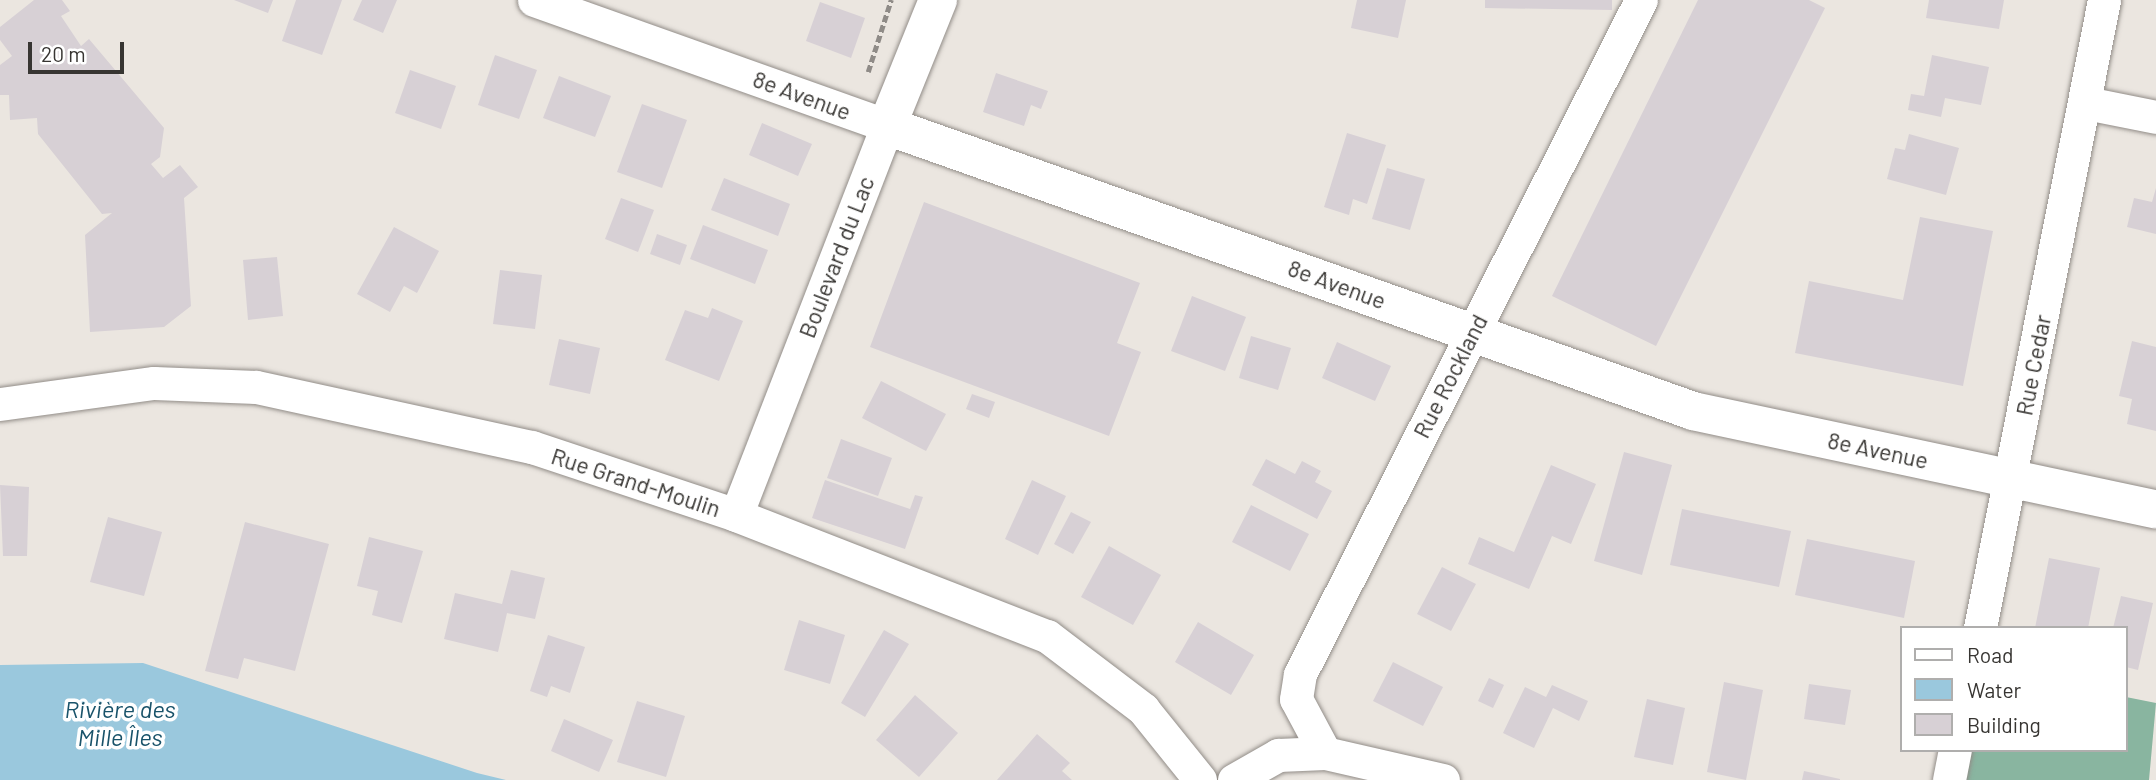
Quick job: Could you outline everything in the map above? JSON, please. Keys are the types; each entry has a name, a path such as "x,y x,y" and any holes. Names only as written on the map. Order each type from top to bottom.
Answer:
{"street":[{"name":"8e Avenue","path":"534,0 1693,411 2156,509"},
{"name":"Boulevard du Lac","path":"736,515 938,0"},
{"name":"Rue Rockland","path":"1325,753 1296,699 1300,674 1642,0"},
{"name":"Rue Cedar","path":"1980,626 2086,103 2104,0"},
{"path":"2086,103 2156,117"},
{"name":"Rue Grand-Moulin","path":"0,404 154,383 285,391 491,435 736,515 1047,636 1143,709 1200,780"},
{"path":"1949,780 1955,752"},
{"path":"1234,780 1278,755 1325,753 1443,780"}],"path":[{"path":"866,81 891,0"}],"green space":[{"path":"2128,697 2156,703 2149,780 1963,780 1970,752 2128,752"}],"water":[{"name":"Rivière des Mille Îles","path":"143,663 477,773 506,780 0,780 0,665"}],"building":[{"path":"34,0 62,0 70,11 61,16 81,46 89,39 164,128 160,157 151,164 163,178 180,165 198,187 184,198 191,306 164,327 90,332 85,235 112,213 102,214 38,134 37,118 10,120 9,95 0,95 0,65 12,56 0,40 0,27"},
{"path":"234,0 273,0 268,13"},
{"path":"296,0 342,0 322,55 282,41"},
{"path":"362,0 397,0 383,33 353,20"},
{"path":"1357,0 1406,0 1398,38 1351,28"},
{"path":"1485,0 1612,0 1612,10 1485,8"},
{"path":"1698,0 1809,0 1825,8 1656,346 1552,296"},
{"path":"1929,0 2004,0 1999,29 1926,18"},
{"path":"820,2 865,18 851,58 806,41"},
{"path":"495,55 537,70 519,119 478,105"},
{"path":"1932,55 1989,67 1981,105 1945,98 1941,117 1908,110 1911,94 1924,96"},
{"path":"410,70 456,86 441,129 395,113"},
{"path":"996,73 1048,91 1041,109 1031,105 1024,126 983,112"},
{"path":"559,76 611,96 595,137 543,118"},
{"path":"642,104 687,120 662,188 617,172"},
{"path":"762,123 812,144 798,176 749,155"},
{"path":"1347,133 1386,145 1367,204 1353,199 1349,215 1324,207"},
{"path":"1909,134 1959,148 1946,195 1887,179 1895,148 1905,150"},
{"path":"1387,168 1425,179 1410,230 1372,219"},
{"path":"724,178 790,204 778,236 711,210"},
{"path":"2156,188 2156,234 2127,227 2134,198 2152,202"},
{"path":"621,198 654,210 638,252 605,239"},
{"path":"924,202 1140,283 1117,343 1141,352 1109,436 870,347"},
{"path":"1920,217 1993,231 1963,386 1795,353 1809,281 1903,300"},
{"path":"703,225 768,250 755,284 690,259"},
{"path":"394,227 439,251 417,293 404,286 390,312 357,294"},
{"path":"657,234 687,245 680,265 650,254"},
{"path":"277,257 283,316 248,320 243,260"},
{"path":"500,270 542,275 535,329 493,324"},
{"path":"1192,296 1246,317 1225,371 1171,351"},
{"path":"712,308 743,321 719,381 665,360 685,310 708,318"},
{"path":"1251,336 1291,348 1278,390 1239,378"},
{"path":"559,339 600,348 590,394 549,385"},
{"path":"2132,341 2156,347 2156,431 2127,424 2132,399 2119,396"},
{"path":"1337,342 1391,366 1375,401 1322,378"},
{"path":"881,381 946,414 926,451 862,418"},
{"path":"972,394 995,402 989,418 966,409"},
{"path":"841,439 892,458 878,496 827,478"},
{"path":"1624,452 1672,465 1642,575 1594,561"},
{"path":"1266,459 1295,474 1302,461 1321,471 1315,482 1332,491 1317,519 1252,485"},
{"path":"1551,465 1596,484 1571,544 1552,536 1529,589 1468,564 1479,537 1514,552"},
{"path":"825,480 910,509 915,495 923,497 905,549 812,518"},
{"path":"1032,480 1066,496 1038,555 1005,539"},
{"path":"0,485 29,487 27,556 3,556"},
{"path":"1251,505 1309,534 1290,571 1232,542"},
{"path":"1682,509 1791,531 1779,587 1670,565"},
{"path":"1071,512 1091,522 1073,554 1054,544"},
{"path":"108,517 162,532 144,596 90,582"},
{"path":"245,522 329,544 295,671 244,658 238,679 205,671"},
{"path":"369,537 423,551 402,623 372,615 378,591 357,586"},
{"path":"1807,539 1915,561 1904,618 1795,595"},
{"path":"1109,546 1161,575 1133,625 1081,597"},
{"path":"2049,558 2100,568 2088,626 2035,626"},
{"path":"1442,567 1476,584 1451,631 1417,614"},
{"path":"511,570 545,578 535,619 507,613 498,652 444,639 455,593 502,604"},
{"path":"2121,596 2153,603 2138,670 2128,668 2128,626 2114,626"},
{"path":"799,620 845,635 830,684 784,670"},
{"path":"1198,622 1254,655 1231,695 1175,662"},
{"path":"884,630 909,644 865,717 841,703"},
{"path":"548,635 585,647 570,693 551,686 547,697 530,691"},
{"path":"1393,662 1443,687 1423,726 1373,701"},
{"path":"1489,678 1504,685 1493,708 1478,701"},
{"path":"1724,682 1763,690 1746,780 1707,772"},
{"path":"1809,684 1851,690 1845,725 1804,719"},
{"path":"1552,685 1588,701 1579,721 1553,708 1534,748 1503,733 1525,687 1546,697"},
{"path":"915,695 958,733 919,777 876,740"},
{"path":"1647,699 1685,708 1673,765 1634,757"},
{"path":"637,701 685,716 666,777 617,762"},
{"path":"564,719 613,740 599,772 551,751"},
{"path":"1037,734 1070,763 1062,771 1072,780 997,780"},
{"path":"1804,771 1840,779 1840,780 1802,780"}]}
